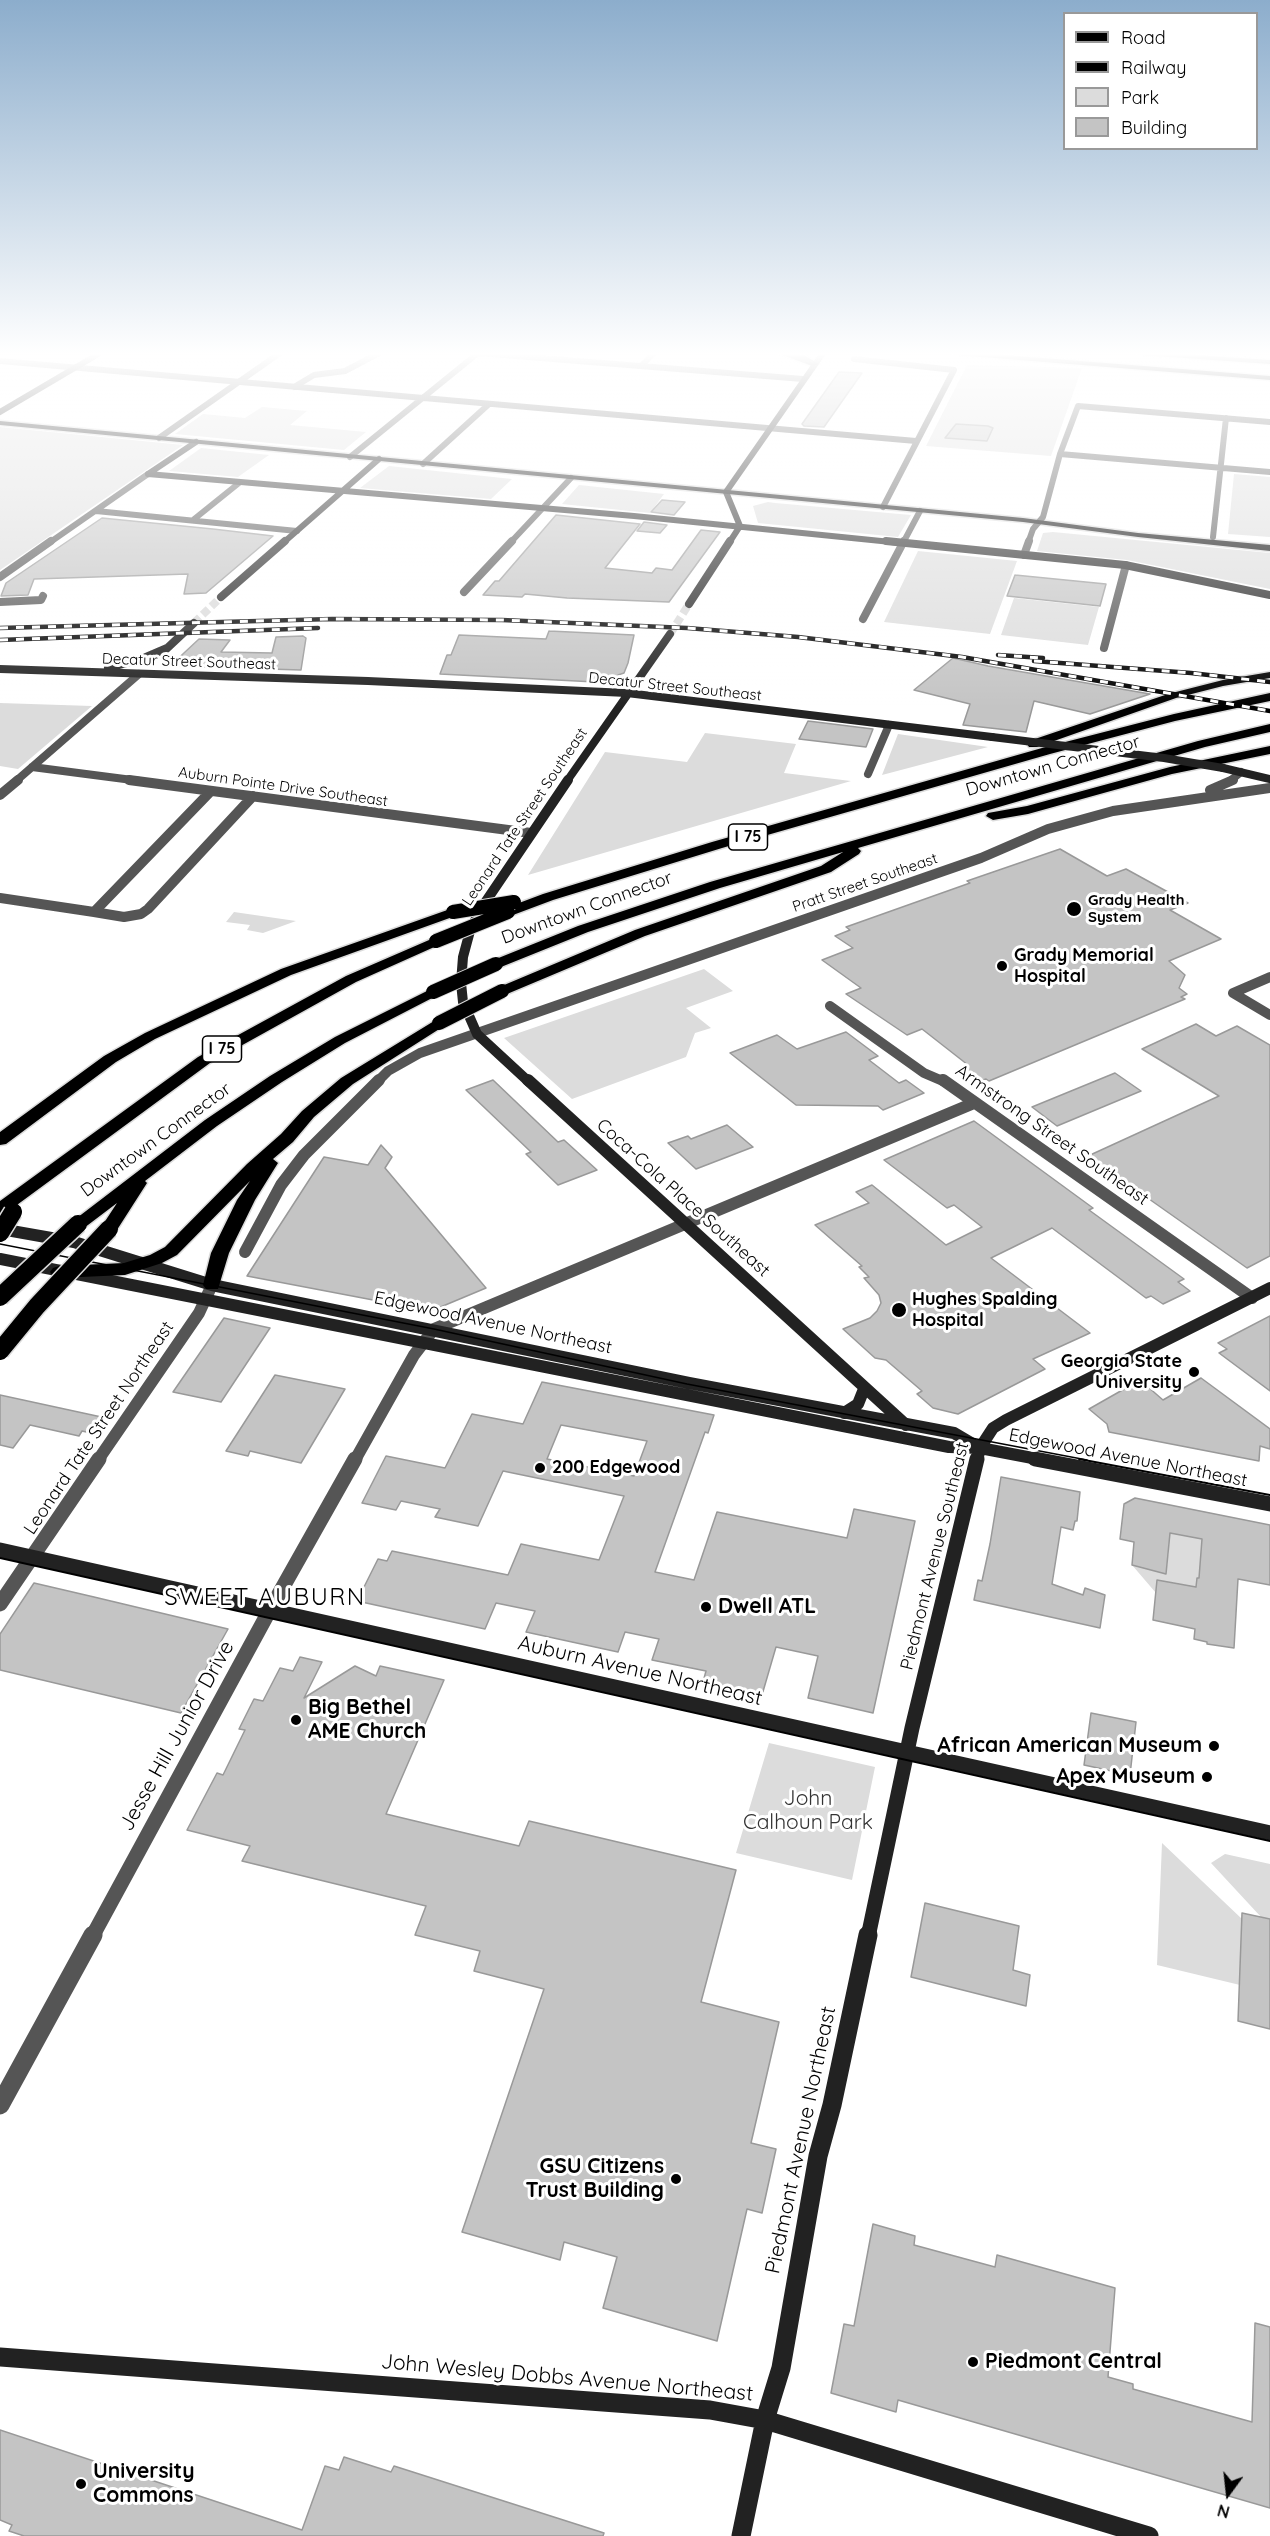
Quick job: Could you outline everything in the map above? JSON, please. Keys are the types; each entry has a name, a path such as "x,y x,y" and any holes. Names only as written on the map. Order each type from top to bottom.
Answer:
{"highway":[{"path":"949,779 1070,730 1139,706 1191,690 1270,675"},
{"name":"Downtown Connector","path":"7,1210 28,1189 204,1060 343,983 511,907 949,779 1133,728 1270,697"},
{"name":"Downtown Connector","path":"0,1297 78,1224 276,1079 340,1040 433,992 496,964 638,910 1202,744 1270,728"},
{"path":"908,830 1028,810 1170,771 1270,750"},
{"path":"59,1272 108,1271 144,1263 171,1251 253,1168 287,1138 308,1114 347,1081 439,1023 502,991 640,933 826,869 869,841"},
{"path":"0,1140 110,1059 169,1027 286,972 453,912 511,907"},
{"path":"209,1293 220,1253 246,1200 287,1138"},
{"path":"0,1351 37,1306 109,1229 146,1172"},
{"path":"0,1231 7,1210"}],"main road":[{"path":"148,474 152,471"},
{"path":"221,597 364,471"},
{"path":"501,471 883,507 1270,548"},
{"path":"726,492 740,471"},
{"path":"148,474 740,526 1126,565 1270,595"},
{"path":"726,492 740,526"},
{"path":"689,604 740,526"},
{"path":"1116,531 1137,530 1270,542"},
{"path":"139,674 194,622"},
{"name":"Leonard Tate Street Southeast","path":"477,1034 464,1002 461,983 467,942 480,910 627,693 670,634"},
{"path":"88,672 129,664 166,648"},
{"name":"Decatur Street Southeast","path":"0,669 627,693 1164,758 1270,779"},
{"name":"Coca-Cola Place Southeast","path":"477,1034 906,1425"},
{"name":"Edgewood Avenue Northeast","path":"0,1231 74,1242 144,1263 209,1293 423,1344 949,1447 980,1448 1270,1504"},
{"name":"Edgewood Avenue Northeast","path":"0,1259 59,1272 435,1329 689,1383 954,1433 980,1448"},
{"name":"Piedmont Avenue Southeast","path":"907,1753 980,1448 993,1428 1270,1288"},
{"path":"844,1413 858,1404 864,1389"},
{"name":"Auburn Avenue Northeast","path":"0,1550 1270,1833"},
{"name":"Piedmont Avenue Northeast","path":"741,2536 765,2420 782,2368 818,2156 832,2105 907,1753"},
{"name":"John Wesley Dobbs Avenue Northeast","path":"0,2356 710,2410 765,2420 1149,2536"}],"street":[{"path":"883,507 901,471"},
{"path":"1024,555 1033,529 1043,517 1055,471"},
{"path":"1214,537 1219,471"},
{"path":"0,577 148,474"},
{"path":"464,592 571,478"},
{"path":"193,520 239,483"},
{"path":"96,511 297,531"},
{"path":"863,619 920,511"},
{"path":"1104,648 1126,565"},
{"path":"0,602 41,600 43,597"},
{"path":"0,795 139,674"},
{"path":"868,774 890,725"},
{"name":"Auburn Pointe Drive Southeast","path":"32,767 531,833"},
{"path":"1180,800 1227,784 1241,772"},
{"name":"Pratt Street Southeast","path":"244,1252 281,1185 304,1155 388,1071 420,1053 981,858 1048,829 1113,811 1270,788"},
{"path":"94,912 211,791"},
{"path":"0,898 124,917 141,914 253,796"},
{"path":"1270,977 1233,993 1270,1015"},
{"name":"Armstrong Street Southeast","path":"830,1006 924,1073 941,1079 1252,1298"},
{"path":"435,1329 683,1223 974,1103"},
{"name":"Leonard Tate Street Northeast","path":"0,1604 133,1412 199,1313 209,1293"},
{"name":"Jesse Hill Junior Drive","path":"0,2105 270,1609 423,1344 435,1329"}],"green space":[{"path":"0,471 144,471 0,570"},
{"path":"173,471 246,471 238,477"},
{"path":"382,471 440,471 512,479 491,499 360,488"},
{"path":"1234,474 1270,477 1270,537 1228,534"},
{"path":"579,485 664,494 650,513 562,504"},
{"path":"768,502 911,515 898,537 758,523 753,506"},
{"path":"1053,532 1270,553 1270,589 1127,560 1037,551 1043,533"},
{"path":"918,551 1017,561 990,634 884,622"},
{"path":"1014,598 1099,607 1088,645 1001,635"},
{"path":"0,703 92,706 18,769 0,766"},
{"path":"705,733 796,744 784,773 851,781 528,875 605,752 687,762"},
{"path":"898,734 988,747 882,775"},
{"path":"234,912 296,921 263,933 247,930 250,925 226,922"},
{"path":"704,969 733,991 686,1008 711,1028 695,1033 686,1057 572,1099 504,1038"},
{"path":"1154,1525 1197,1538 1262,1547 1260,1583 1202,1569 1196,1588 1186,1590 1179,1584 1164,1581 1156,1585 1156,1593 1132,1565 1166,1574 1169,1549 1157,1547"},
{"name":"John Calhoun Park","path":"769,1743 875,1767 852,1880 736,1853"},
{"path":"1162,1843 1242,1919 1240,1985 1157,1965"},
{"path":"1225,1854 1270,1864 1270,1919 1261,1917 1211,1863"}],"building":[{"path":"662,500 685,502 674,515 651,512"},
{"path":"556,515 640,524 605,568 652,573 656,568 672,570 701,530 720,532 669,602 525,594 522,597 483,595 495,581 499,581"},
{"path":"102,518 273,536 206,593 184,594 188,574 34,579 28,595 1,596 6,583"},
{"path":"644,522 667,525 660,533 637,531"},
{"path":"1015,575 1106,584 1100,606 1007,596"},
{"path":"549,631 634,635 624,673 618,675 615,683 440,674 447,655 451,655 459,635 546,639"},
{"path":"303,636 306,638 301,670 170,666 199,639 230,640 221,652 272,653 276,637"},
{"path":"953,658 1150,694 1090,714 1034,701 1026,732 963,725 970,704 914,690"},
{"path":"808,721 873,729 866,747 799,739"},
{"name":"Grady Health System","path":"1060,849 1107,876 1126,869 1188,903 1170,910 1221,939 1169,961 1185,975 1179,988 1187,994 1181,997 1185,999 989,1081 986,1079 977,1082 958,1069 968,1065 922,1029 907,1035 846,994 861,988 822,960 853,948 835,936 850,930 846,927"},
{"path":"1196,1024 1216,1036 1237,1026 1270,1045 1270,1256 1247,1268 1088,1156 1219,1096 1142,1049"},
{"path":"846,1032 878,1056 869,1060 899,1083 906,1080 924,1093 883,1110 878,1106 796,1105 730,1053 777,1035 797,1049"},
{"path":"1115,1073 1141,1091 1057,1126 1032,1107"},
{"path":"493,1080 558,1142 564,1140 597,1170 558,1185 526,1154 531,1152 466,1090"},
{"path":"974,1121 1093,1208 1089,1210 1184,1279 1178,1282 1190,1291 1163,1304 1151,1296 1146,1298 1052,1228 991,1258 1090,1333 1033,1359 1045,1369 958,1414 933,1408 917,1394 922,1391 886,1360 875,1358 843,1329 870,1318 881,1303 879,1295 864,1278 869,1277 859,1267 862,1266 815,1225 869,1203 856,1192 872,1185 946,1245 982,1227 954,1205 947,1208 884,1160"},
{"path":"727,1125 753,1147 696,1169 668,1143 688,1136 691,1139"},
{"path":"381,1145 392,1157 385,1168 486,1288 431,1311 247,1276 324,1157 368,1165"},
{"path":"1270,1316 1270,1391 1219,1353 1227,1349 1218,1343"},
{"path":"224,1318 270,1328 221,1402 173,1392"},
{"path":"275,1375 345,1389 301,1463 250,1451 248,1456 226,1451"},
{"path":"1201,1378 1270,1429 1270,1449 1260,1446 1259,1461 1109,1432 1107,1424 1089,1409 1140,1380 1163,1400"},
{"name":"Dwell ATL","path":"542,1382 714,1415 708,1433 705,1432 655,1572 694,1580 717,1512 847,1538 854,1509 915,1521 873,1713 808,1698 818,1656 776,1647 762,1695 703,1682 706,1671 652,1660 659,1639 625,1632 618,1652 526,1632 535,1611 496,1603 485,1629 357,1601 378,1559 387,1561 392,1551 508,1575 521,1544 599,1560 624,1496 503,1471 478,1526 435,1517 440,1509 401,1501 396,1510 362,1503 386,1456 445,1468 472,1414 523,1424","holes":["561,1425 647,1441 634,1476 547,1459"]},
{"path":"0,1395 106,1418 95,1434 82,1431 79,1436 30,1425 13,1448 0,1445"},
{"path":"1001,1477 1080,1492 1077,1521 1075,1521 1073,1530 1061,1527 1052,1584 1083,1595 1085,1588 1105,1595 1100,1628 974,1600 978,1580 982,1581"},
{"path":"1135,1498 1270,1525 1270,1585 1238,1579 1234,1648 1207,1644 1207,1642 1194,1639 1195,1629 1153,1620 1157,1580 1196,1587 1197,1578 1199,1578 1202,1539 1170,1533 1166,1574 1132,1565 1134,1542 1120,1539 1124,1504"},
{"path":"34,1583 228,1629 181,1713 0,1670 0,1634"},
{"path":"300,1657 322,1662 304,1698 355,1666 376,1676 380,1666 444,1680 386,1814 519,1846 529,1821 736,1870 701,2002 779,2022 751,2143 776,2149 762,2213 747,2209 717,2341 603,2308 617,2257 564,2242 560,2260 462,2232 544,1989 474,1971 480,1951 415,1935 426,1906 242,1861 250,1846 187,1830 217,1773 223,1775 245,1730 239,1729 254,1699 263,1701 280,1668 293,1671"},
{"path":"1091,1713 1136,1722 1130,1775 1084,1765"},
{"path":"925,1903 1019,1926 1013,1970 1030,1975 1026,2006 911,1977"},
{"path":"1242,1913 1270,1919 1270,2029 1238,2021"},
{"name":"Piedmont Central","path":"873,2224 915,2236 914,2245 995,2267 997,2255 1115,2288 1108,2377 1133,2384 1133,2389 1252,2422 1255,2323 1270,2327 1270,2508 898,2400 896,2412 831,2393 844,2324 854,2326"},
{"name":"University Commons","path":"0,2430 302,2530 325,2466 339,2470 344,2457 391,2472 394,2466 604,2533 603,2536 24,2536 9,2531 12,2525 0,2520"}],"tunnel":[{"path":"194,623 221,597"},
{"path":"670,634 689,604"}],"tram line":[{"path":"0,1244 434,1329 687,1384 1087,1460"},
{"path":"1079,1459 1270,1495"},
{"path":"0,1558 1270,1841"}],"railway":[{"path":"0,628 332,619 502,620 687,628 798,637 962,657 1270,711"},
{"path":"0,640 318,628"},
{"path":"998,655 1043,658"},
{"path":"1034,661 1191,673 1270,682"}],"place":[{"name":"Grady Health System","path":"1074,909"},
{"name":"Grady Memorial Hospital","path":"1002,966"},
{"name":"Hughes Spalding Hospital","path":"899,1310"},
{"name":"Georgia State University","path":"1194,1372"},
{"name":"200 Edgewood","path":"540,1468"},
{"name":"Dwell ATL","path":"706,1607"},
{"name":"Big Bethel AME Church","path":"296,1720"},
{"name":"African American Museum","path":"1214,1746"},
{"name":"Apex Museum","path":"1207,1777"},
{"name":"GSU Citizens Trust Building","path":"676,2179"},
{"name":"Piedmont Central","path":"973,2362"},
{"name":"University Commons","path":"81,2484"}],"district":[{"name":"SWEET AUBURN","path":"265,1598"}]}
